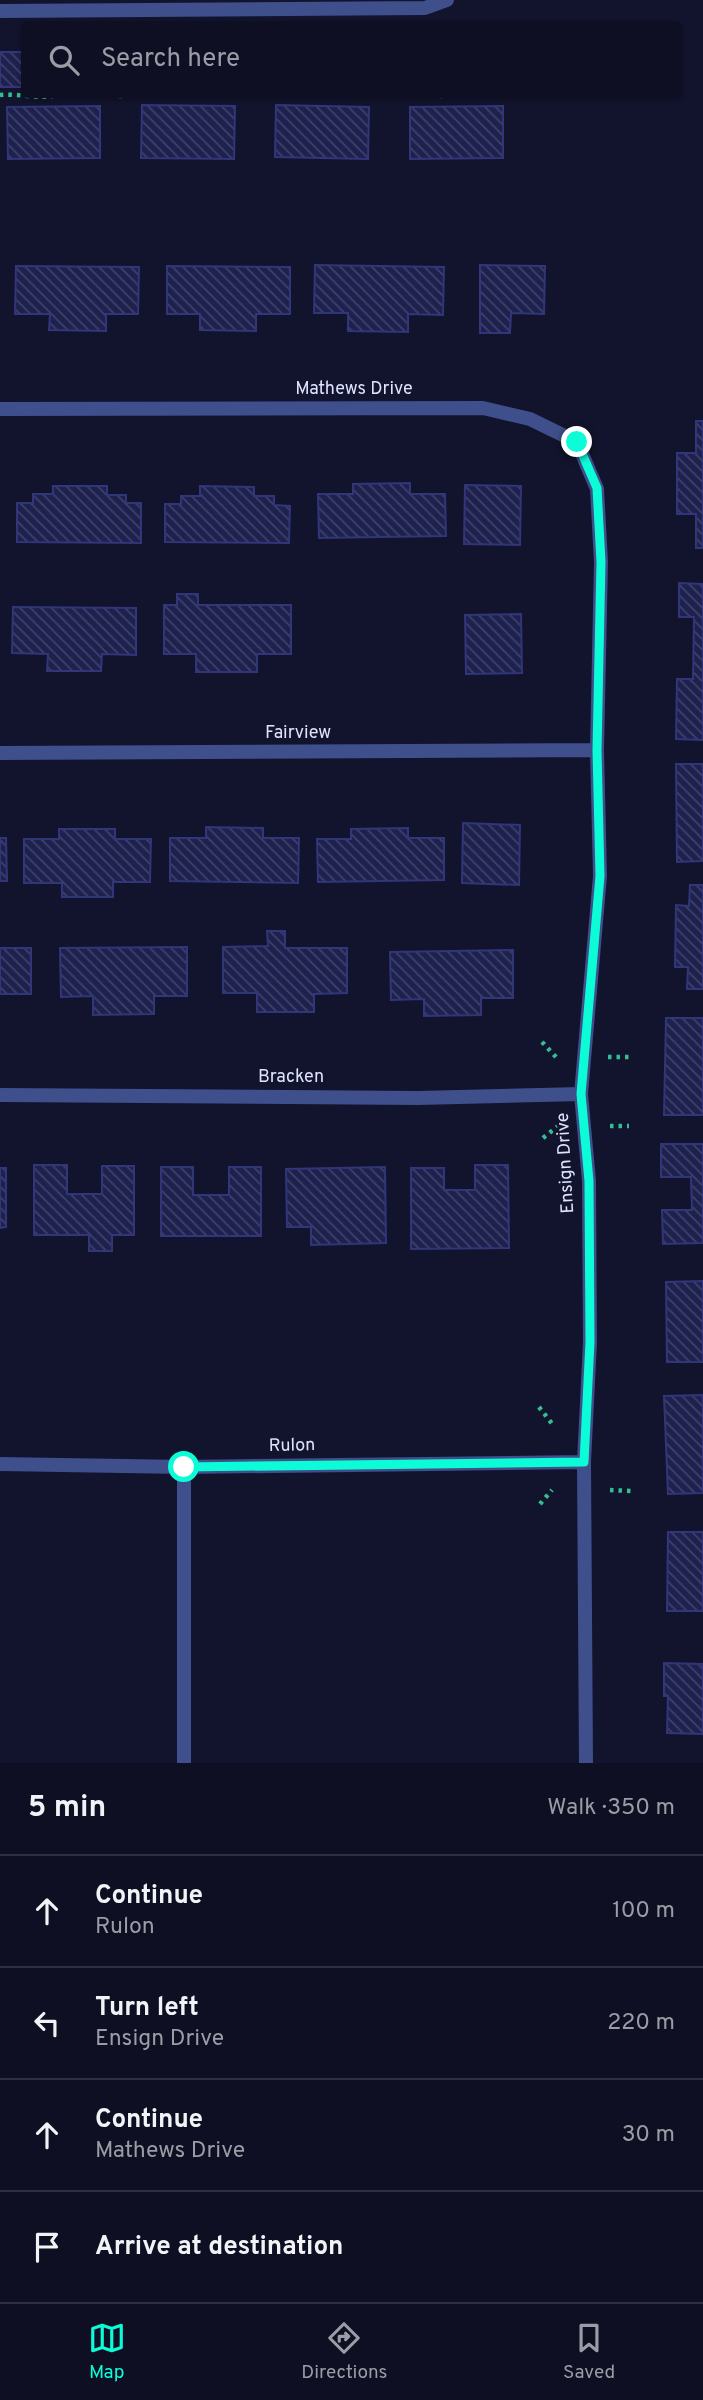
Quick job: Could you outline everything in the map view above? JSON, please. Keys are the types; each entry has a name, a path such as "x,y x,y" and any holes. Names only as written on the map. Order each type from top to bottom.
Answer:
{"street":[{"path":"0,10 425,8 447,0"},
{"name":"Mathews Drive","path":"0,409 482,408 530,419 577,442 597,488 601,562"},
{"name":"Ensign Drive","path":"586,1763 584,1462 590,1342 589,1181 581,1094 600,876 597,750 601,562"},
{"name":"Fairview","path":"0,753 597,750"},
{"name":"Bracken","path":"0,1095 418,1098 581,1094"},
{"name":"Rulon","path":"0,1464 184,1467 584,1462"},
{"path":"184,1467 184,1763"}],"path":[{"path":"0,95 21,97"},
{"path":"542,1042 556,1057"},
{"path":"608,1057 631,1057"},
{"path":"543,1138 558,1126"},
{"path":"610,1126 629,1126"},
{"path":"538,1407 553,1425"},
{"path":"540,1504 552,1490"},
{"path":"610,1490 632,1490"}],"building":[{"path":"0,52 21,52 21,87 0,87"},
{"path":"142,105 235,106 234,159 141,158"},
{"path":"276,105 369,107 368,159 275,157"},
{"path":"100,106 100,158 8,159 7,107"},
{"path":"503,106 503,158 410,159 410,107"},
{"path":"315,265 444,267 443,315 408,314 408,332 348,331 348,313 314,313"},
{"path":"480,265 545,266 544,314 511,313 510,333 480,333"},
{"path":"16,266 139,267 138,314 106,314 106,331 49,330 50,314 15,314"},
{"path":"167,266 290,267 290,314 256,314 256,331 200,330 200,314 167,314"},
{"path":"696,421 703,421 703,548 696,548 696,514 677,514 677,453 696,453"},
{"path":"410,483 410,494 445,494 446,536 319,538 318,494 353,494 353,484"},
{"path":"465,485 521,486 520,545 464,544"},
{"path":"53,486 107,486 107,495 126,495 126,503 141,503 141,543 17,542 17,503 33,503 33,494 53,494"},
{"path":"200,486 254,487 254,496 274,496 274,505 290,506 289,543 165,542 165,504 181,504 181,496 200,496"},
{"path":"679,583 703,584 703,740 676,739 677,679 693,679 694,617 679,617"},
{"path":"177,594 198,594 198,605 291,605 291,654 257,654 257,672 196,672 196,654 164,654 164,605 177,605"},
{"path":"13,607 136,608 136,655 102,654 101,671 47,671 48,654 12,653"},
{"path":"521,614 522,673 466,674 465,615"},
{"path":"676,764 703,764 703,861 677,862"},
{"path":"463,823 520,825 519,885 462,883"},
{"path":"206,827 263,828 263,838 299,838 298,883 170,881 170,838 206,838"},
{"path":"408,828 408,838 444,838 444,880 318,882 317,839 351,839 351,829"},
{"path":"59,829 115,829 115,839 151,839 150,882 113,882 113,897 62,897 62,883 24,883 24,839 59,839"},
{"path":"0,838 6,838 7,881 0,881"},
{"path":"690,885 703,885 703,989 687,989 688,967 675,967 676,905 689,906"},
{"path":"267,931 285,931 285,948 347,948 347,993 314,994 314,1012 257,1012 257,993 223,993 223,947 268,946"},
{"path":"187,947 187,996 154,996 154,1014 93,1015 93,996 61,997 60,948"},
{"path":"0,948 31,948 31,994 0,994"},
{"path":"513,950 513,998 481,998 481,1015 424,1016 424,999 391,1000 390,952"},
{"path":"666,1018 703,1018 703,1115 664,1115"},
{"path":"661,1144 703,1144 703,1243 663,1244 662,1210 692,1210 691,1177 661,1177"},
{"path":"34,1165 67,1165 67,1194 102,1194 102,1166 134,1166 134,1235 112,1235 112,1251 89,1251 89,1235 34,1235"},
{"path":"475,1165 508,1165 509,1248 411,1249 411,1168 444,1168 444,1190 475,1190"},
{"path":"161,1167 193,1167 193,1195 229,1195 229,1167 261,1167 261,1236 161,1236"},
{"path":"385,1167 386,1243 311,1245 311,1227 287,1227 286,1169"},
{"path":"0,1168 6,1168 6,1227 0,1228"},
{"path":"703,1281 703,1362 667,1362 666,1282"},
{"path":"703,1395 703,1493 668,1494 664,1396"},
{"path":"668,1532 703,1532 703,1611 667,1611"},
{"path":"664,1663 703,1664 703,1734 667,1733 668,1696 664,1696"}],"route":[{"path":"184,1467 584,1462 590,1342 589,1181 581,1094 600,876 597,750 601,562 597,488 577,442"}]}
